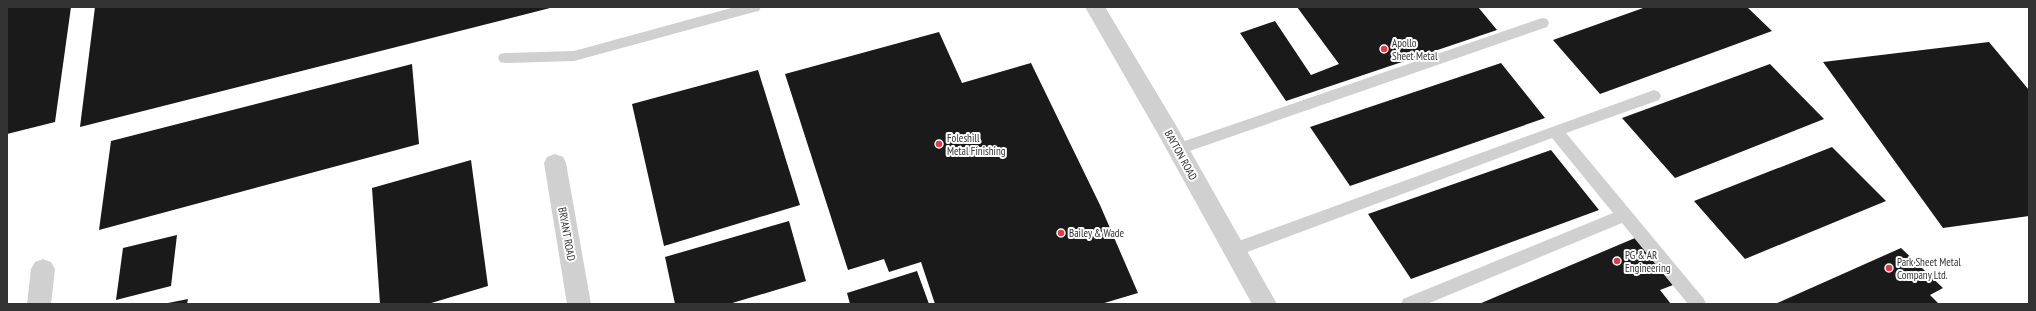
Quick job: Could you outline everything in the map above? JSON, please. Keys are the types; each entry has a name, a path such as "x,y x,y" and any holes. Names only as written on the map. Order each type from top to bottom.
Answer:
{"street":[{"name":"BAYTON ROAD","path":"1095,7 1265,304"},
{"name":"BRYANT ROAD","path":"555,163 579,304"},
{"path":"39,304 43,269"}],"lane":[{"path":"505,58 574,56 754,7"},
{"path":"1178,150 1542,23"},
{"path":"1234,250 1555,131 1654,96"},
{"path":"1555,131 1698,304"},
{"path":"1409,304 1624,215"}],"building":[{"path":"7,7 71,7 55,122 7,134"},
{"path":"95,7 550,7 550,8 80,127"},
{"name":"Apollo Sheet Metal","path":"1297,7 1478,7 1497,30 1286,101 1240,33 1275,21 1311,75 1339,64"},
{"path":"1646,7 1747,7 1772,31 1600,94 1553,40"},
{"name":"Foleshill Metal Finishing","path":"939,32 962,83 1031,63 1100,205 1138,293 1101,304 935,304 921,262 889,272 884,259 848,270 785,74"},
{"path":"1989,42 2029,90 2029,216 1943,228 1823,62"},
{"path":"1501,63 1545,118 1350,186 1310,127"},
{"path":"412,64 419,144 99,230 111,141"},
{"path":"1770,64 1824,119 1675,178 1622,118"},
{"path":"758,70 800,205 664,246 632,104"},
{"path":"1832,147 1886,201 1745,259 1694,201"},
{"path":"1551,150 1599,210 1411,279 1368,214"},
{"path":"471,160 488,286 428,304 380,304 372,188"},
{"path":"789,221 806,281 729,304 675,304 665,257"},
{"path":"177,235 171,286 116,300 123,248"},
{"name":"PG & AR Engineering","path":"1635,238 1673,285 1660,290 1671,304 1479,304"},
{"name":"Park Sheet Metal Company Ltd.","path":"1901,248 1943,288 1930,295 1939,304 1775,304"},
{"path":"917,271 929,304 850,304 847,293"},
{"path":"188,299 187,304 168,303"}],"place":[{"name":"Apollo Sheet Metal","path":"1384,49"},
{"name":"Foleshill Metal Finishing","path":"939,144"},
{"name":"Bailey & Wade","path":"1061,233"},
{"name":"PG & AR Engineering","path":"1617,261"},
{"name":"Park Sheet Metal Company Ltd.","path":"1889,268"}]}
